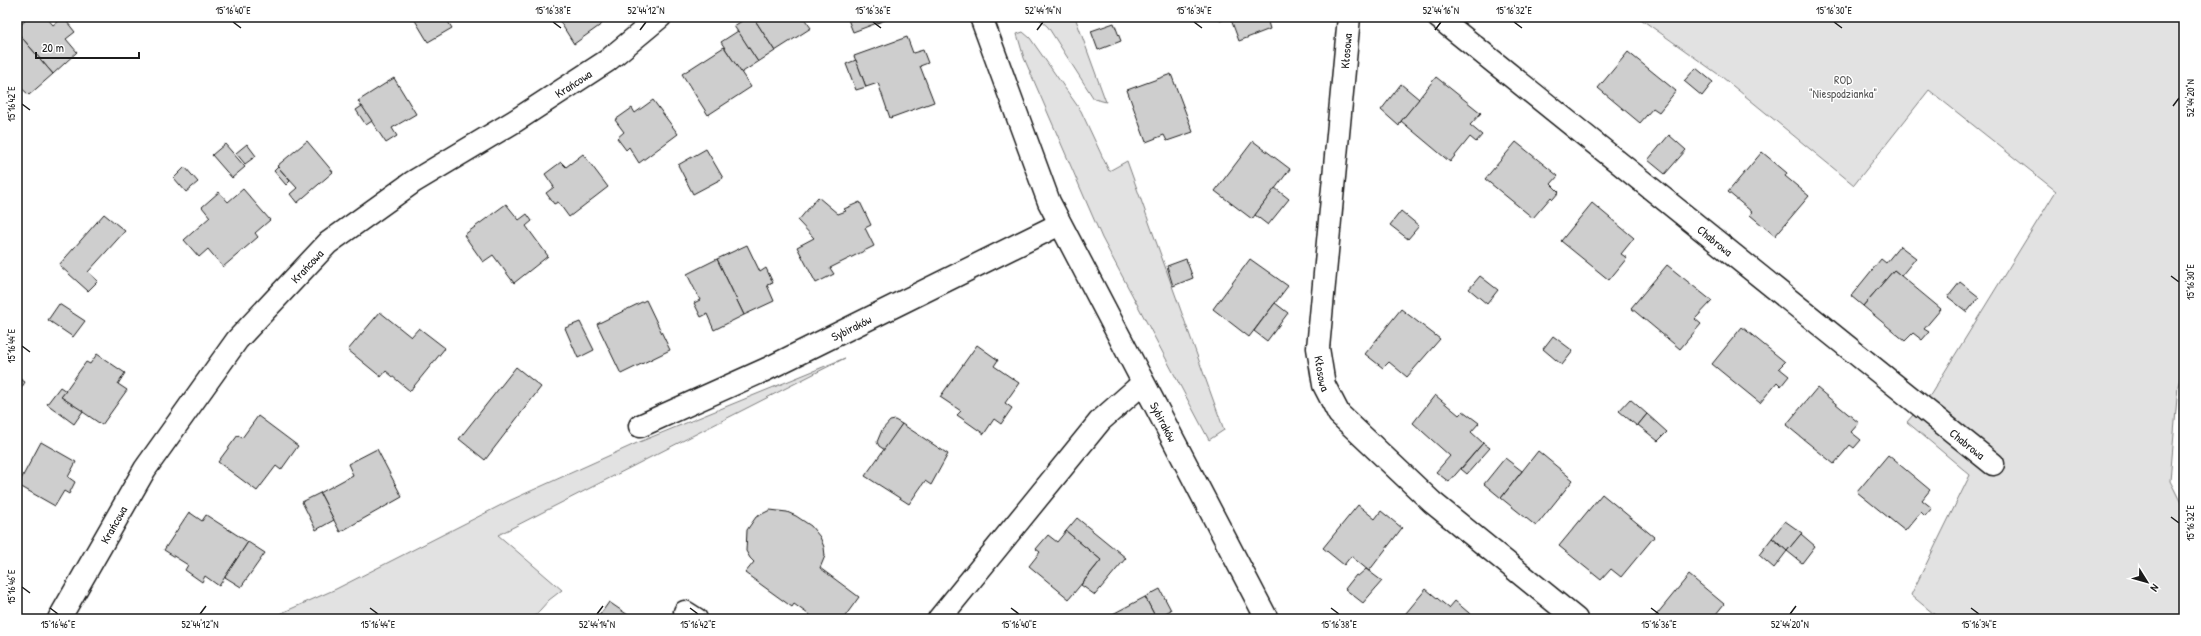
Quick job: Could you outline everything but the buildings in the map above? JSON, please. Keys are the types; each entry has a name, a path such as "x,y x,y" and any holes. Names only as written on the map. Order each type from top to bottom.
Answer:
{"street":[{"name":"Krańcowa","path":"59,619 145,469 237,340 328,243 413,182 515,121 607,61 660,17"},
{"name":"Sybiraków","path":"981,17 1048,202 1267,619"},
{"name":"Kłosowa","path":"1349,17 1318,348 1324,385 1339,414 1432,502 1576,619"},
{"name":"Chabrowa","path":"1438,17 1993,464"},
{"name":"Sybiraków","path":"640,426 767,369 1060,224"},
{"path":"939,619 1100,421 1143,383"}],"green space":[{"path":"1037,17 1075,17 1106,102 1094,99 1048,27"},
{"name":"ROD \"Niespodzianka\"","path":"1638,17 2184,17 2184,364 2178,386 2170,481 2184,509 2184,619 1940,619 1911,595 1970,475 1907,422 1931,394 2056,191 1929,90 1854,185 1722,77"},
{"path":"1023,32 1030,38 1081,111 1109,171 1127,161 1224,430 1209,440 1102,238 1024,58 1017,34"},
{"path":"845,358 498,535 562,590 549,600 532,619 268,619 336,589 511,500 637,443"}]}
